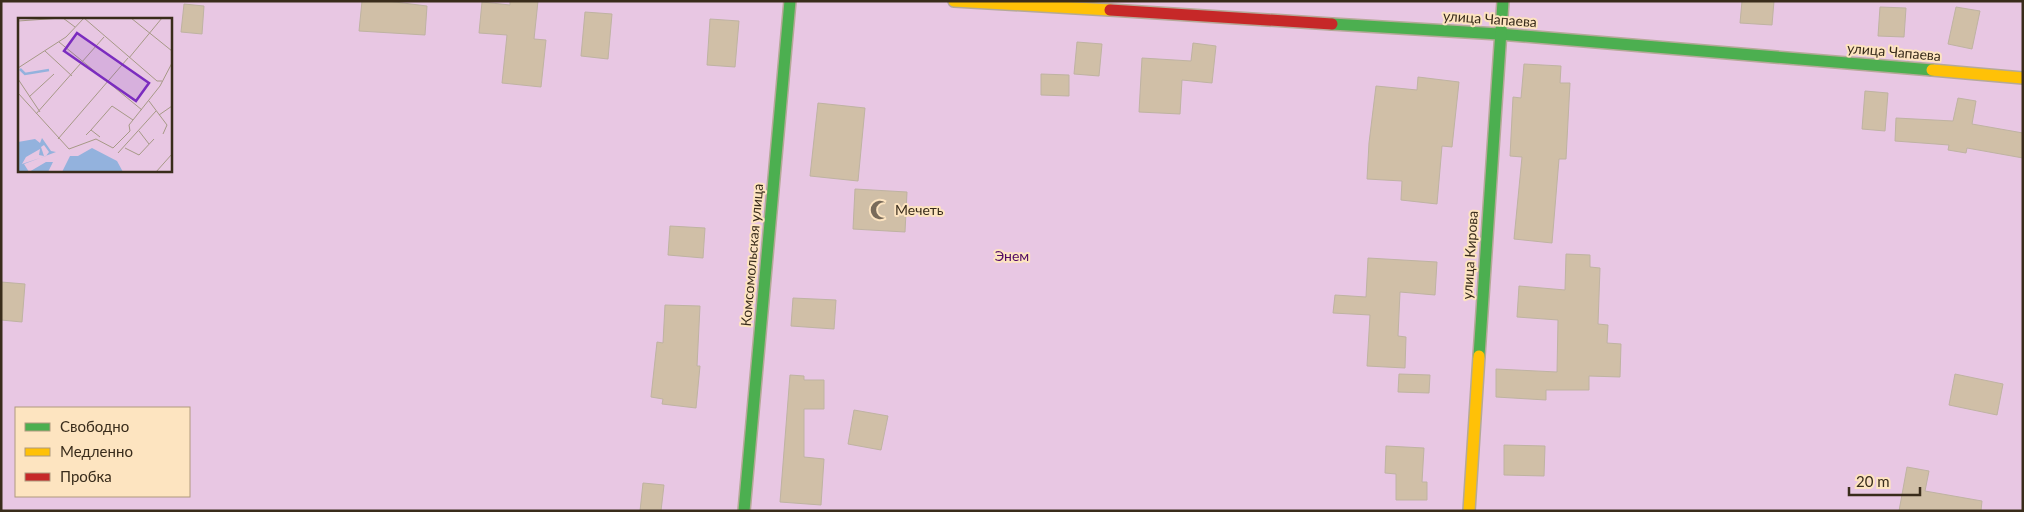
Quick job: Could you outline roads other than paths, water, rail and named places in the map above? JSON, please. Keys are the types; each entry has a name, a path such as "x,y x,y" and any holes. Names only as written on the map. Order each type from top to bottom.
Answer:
{"street":[{"name":"Комсомольская улица","path":"744,511 790,1"},
{"name":"улица Чапаева","path":"954,1 1499,34 2023,78"},
{"name":"улица Кирова","path":"1469,511 1499,34 1503,1"}],"place":[{"name":"Мечеть","path":"880,210"}],"park label":[{"name":"Энем","path":"1012,256"}]}
